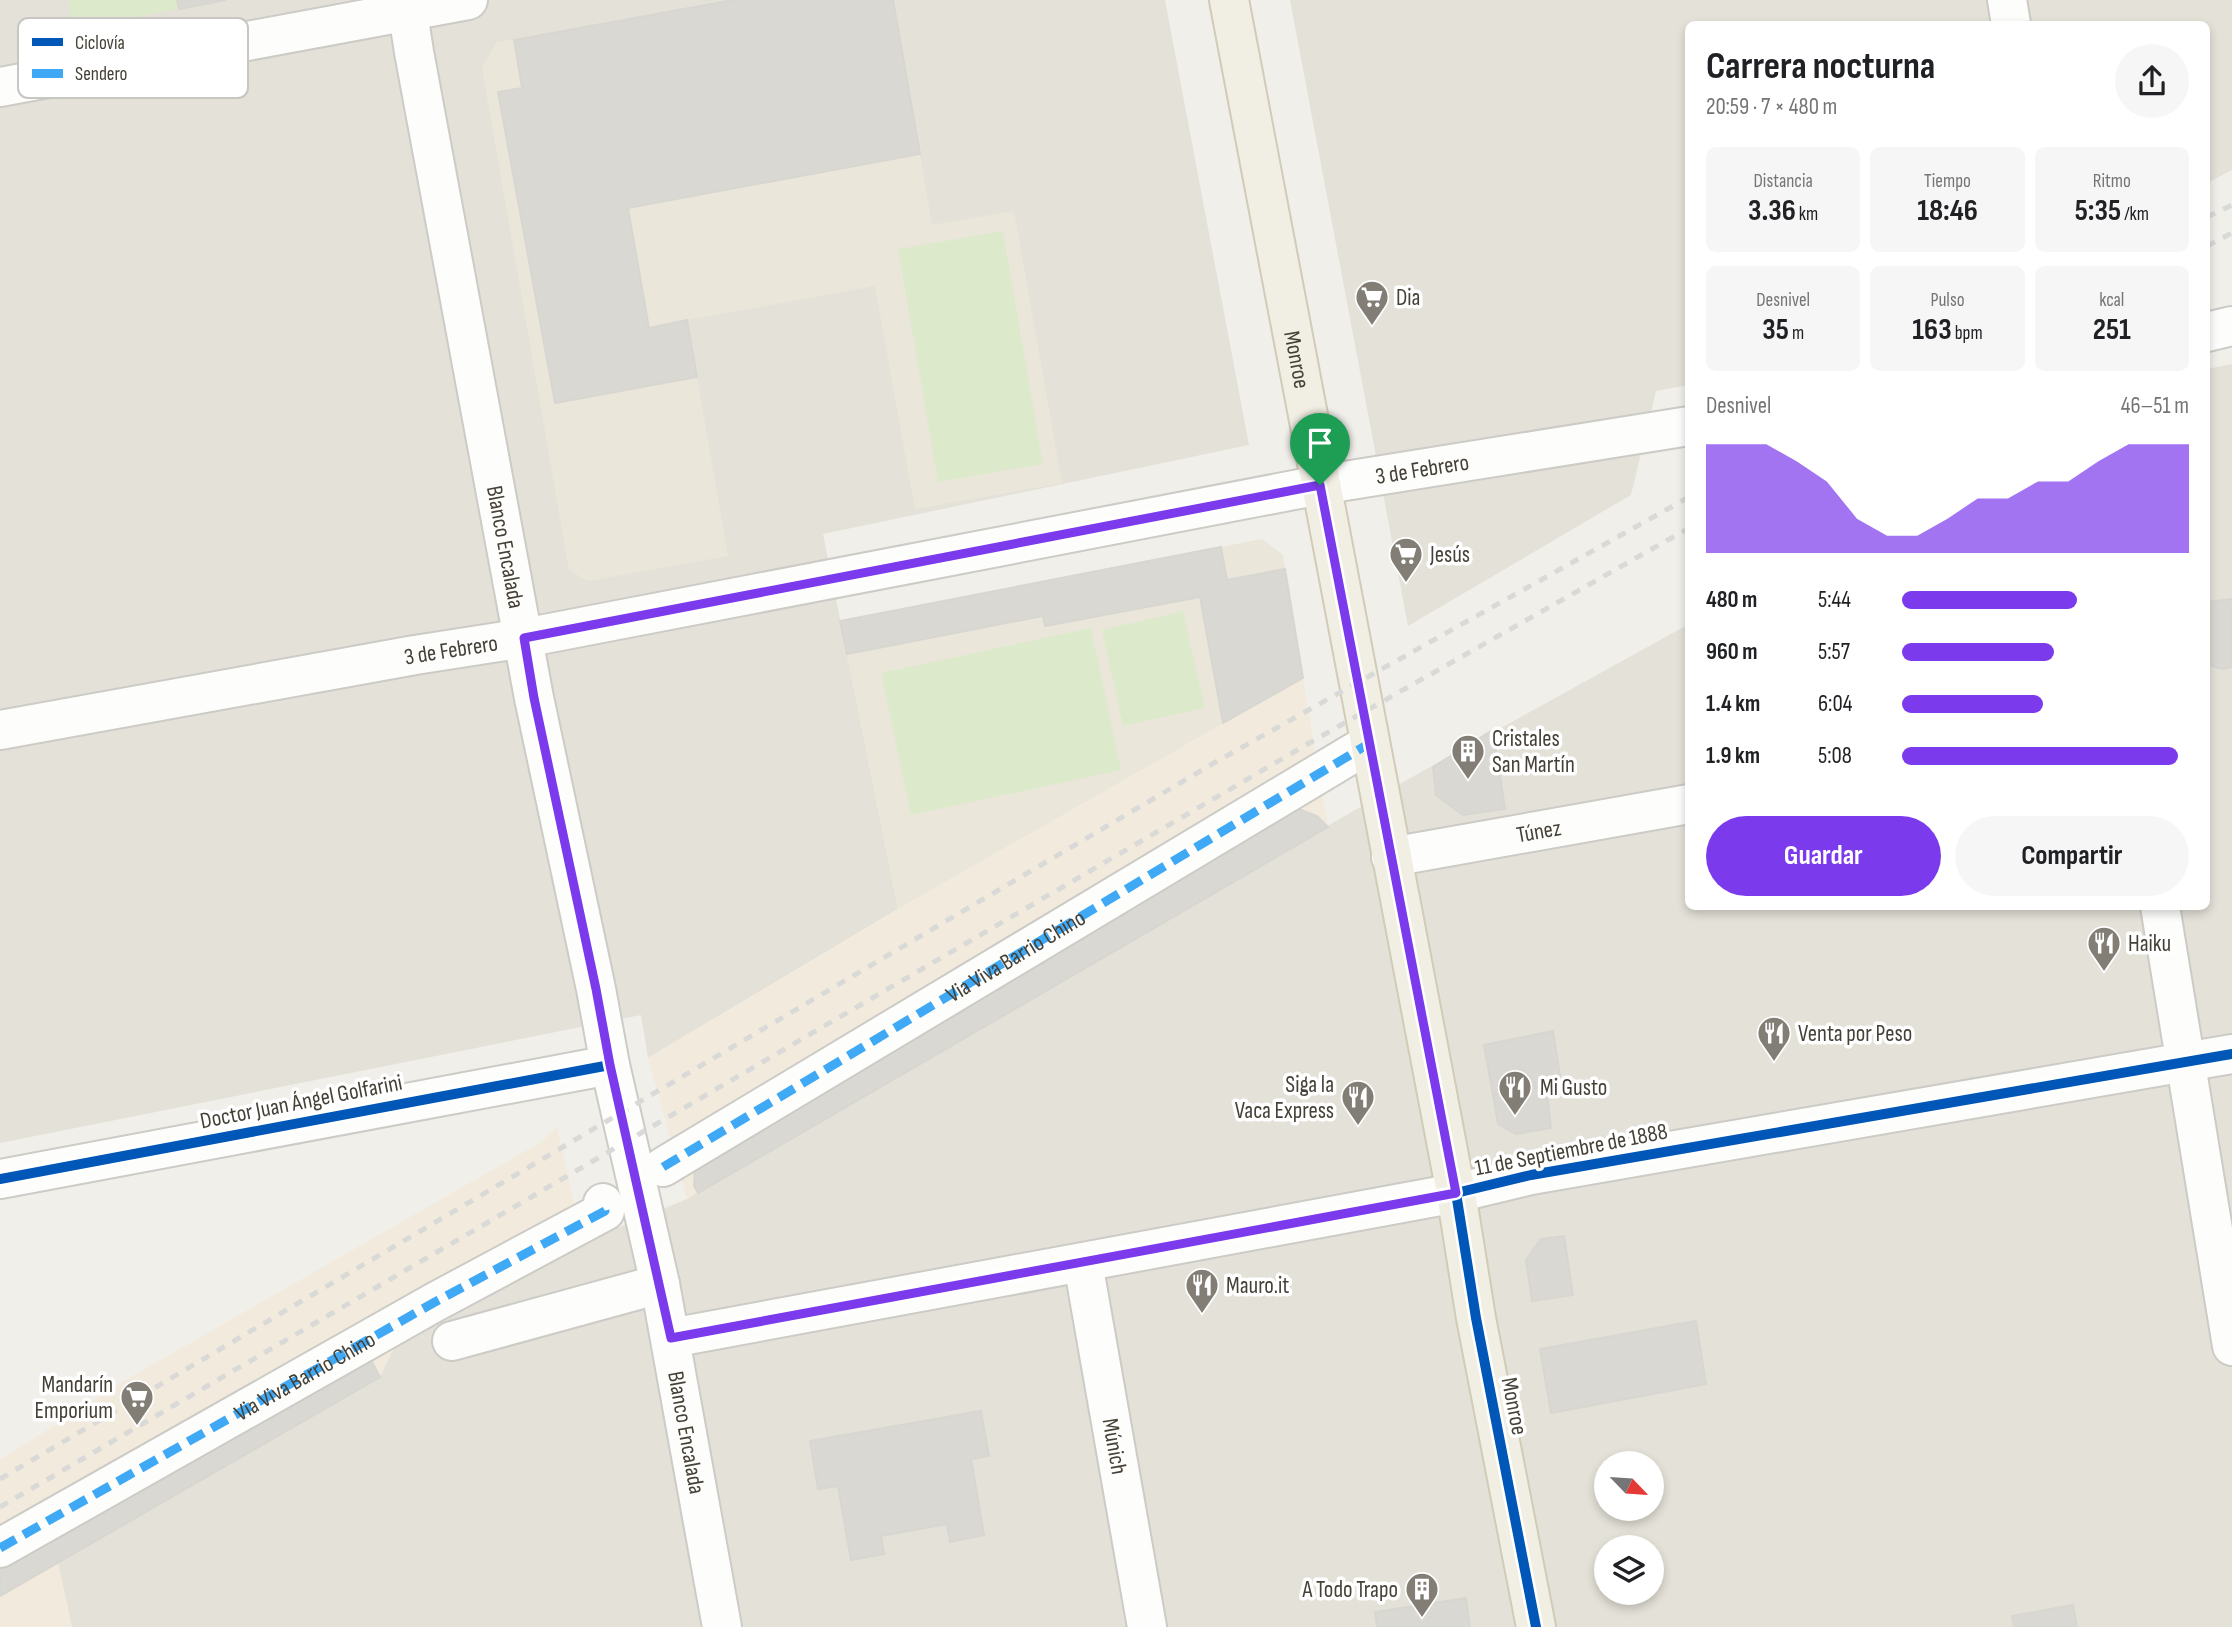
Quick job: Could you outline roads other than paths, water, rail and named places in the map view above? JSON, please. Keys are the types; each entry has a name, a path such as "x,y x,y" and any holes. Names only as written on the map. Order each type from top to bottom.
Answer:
{"main road":[{"name":"Monroe","path":"1228,0 1456,1193 1476,1318 1536,1627"}],"street":[{"path":"248,37 407,5 468,0"},
{"path":"2007,0 2010,21"},
{"name":"Blanco Encalada","path":"407,5 534,698 610,1065 671,1338 722,1627"},
{"path":"0,88 18,84"},
{"path":"2210,331 2232,326"},
{"name":"3 de Febrero","path":"0,730 524,638 1320,485 1685,427"},
{"name":"Via Viva Barrio Chino","path":"663,1167 1370,743"},
{"name":"Túnez","path":"1391,857 1685,805"},
{"path":"2161,910 2232,1346"},
{"name":"11 de Septiembre de 1888","path":"671,1338 1456,1193 1531,1175 2232,1054"},
{"name":"Doctor Juan Ángel Golfarini","path":"0,1179 610,1065"},
{"name":"Via Viva Barrio Chino","path":"0,1548 435,1302 605,1212 603,1203"},
{"name":"Múnich","path":"1083,1263 1147,1627"},
{"path":"452,1341 660,1284"}],"railway":[{"path":"2210,216 2232,205"},
{"path":"2210,244 2232,233"},
{"path":"0,1479 1214,763 1685,499"},
{"path":"0,1507 1311,742 1685,530"}],"place":[{"name":"Dia","path":"1372,327"},
{"name":"Jesús","path":"1406,584"},
{"name":"Cristales San Martín","path":"1468,781"},
{"name":"Haiku","path":"2104,973"},
{"name":"Venta por Peso","path":"1774,1063"},
{"name":"Mi Gusto","path":"1515,1117"},
{"name":"Siga la Vaca Express","path":"1358,1127"},
{"name":"Mauro.it","path":"1202,1315"},
{"name":"Mandarín Emporium","path":"137,1427"},
{"name":"A Todo Trapo","path":"1422,1619"}]}
